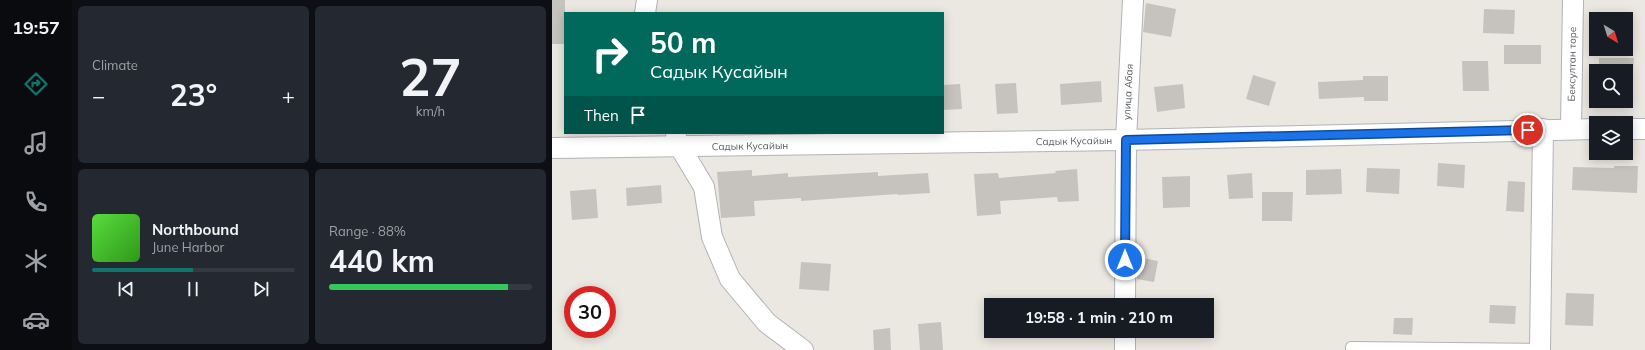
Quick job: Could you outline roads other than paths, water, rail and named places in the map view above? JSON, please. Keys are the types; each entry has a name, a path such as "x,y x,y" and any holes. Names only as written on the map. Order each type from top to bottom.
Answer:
{"street":[{"path":"645,12 647,0"},
{"name":"улица Абая","path":"1125,298 1126,140 1133,0"},
{"name":"Бексултан торе","path":"1571,129 1573,0"},
{"path":"1540,349 1543,129"},
{"name":"Садык Кусайын","path":"552,148 677,140 1126,140 1589,129"},
{"path":"1633,129 1645,129"},
{"path":"677,140 704,187 712,237 730,279 767,323 803,350"},
{"path":"1125,338 1125,350"}],"lane":[{"path":"1351,350 1351,347 1540,349"}]}
